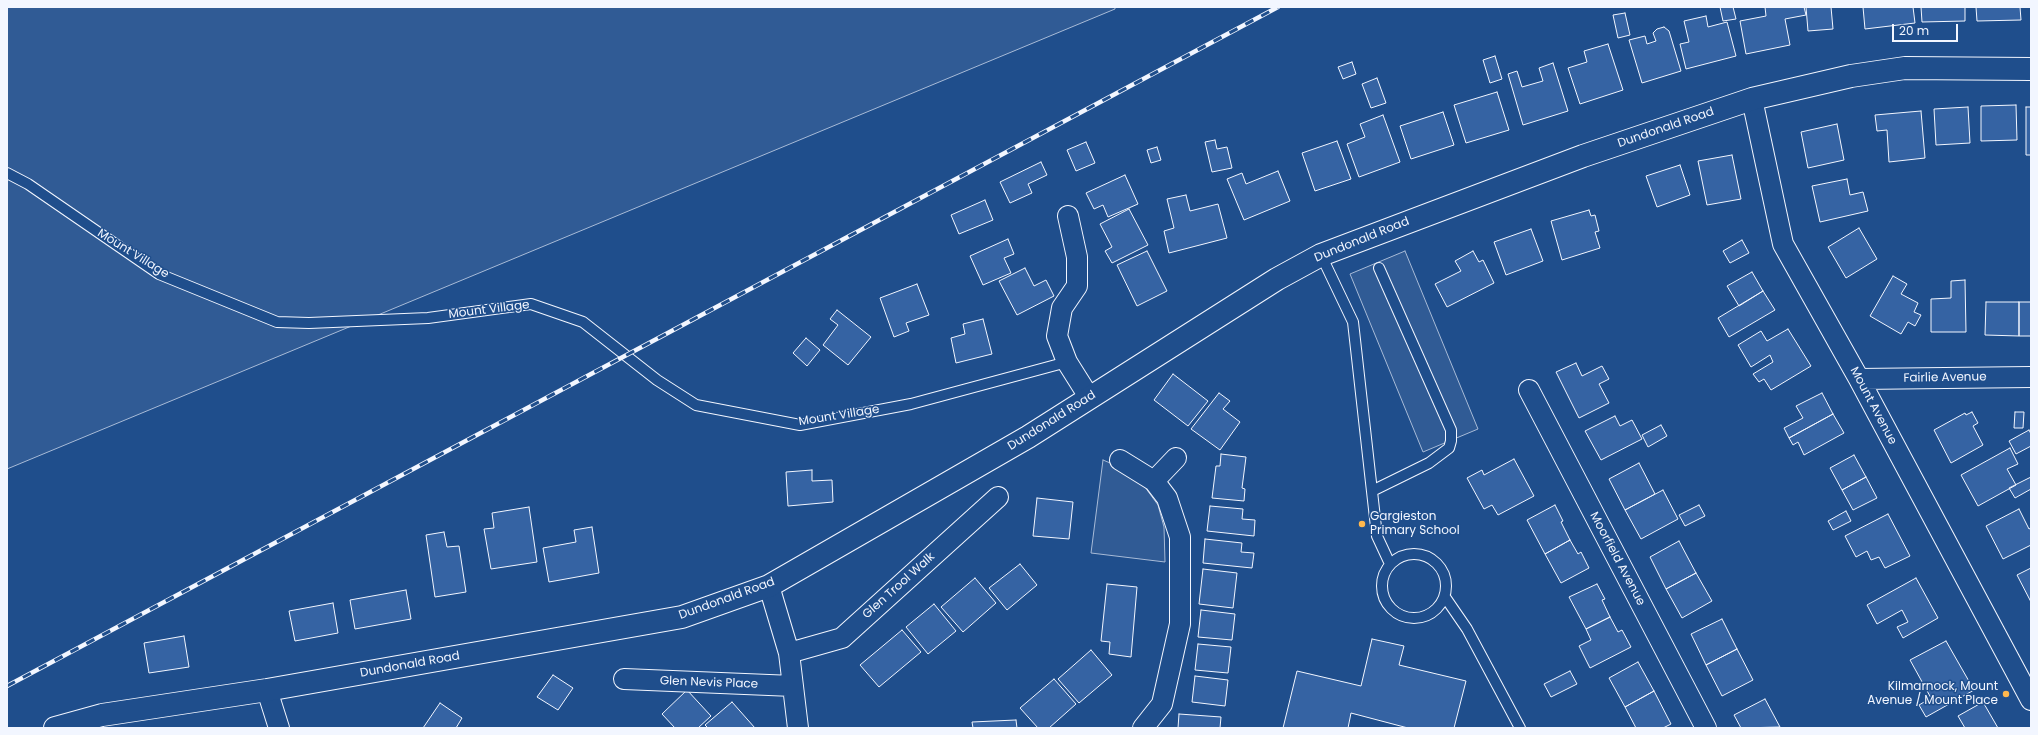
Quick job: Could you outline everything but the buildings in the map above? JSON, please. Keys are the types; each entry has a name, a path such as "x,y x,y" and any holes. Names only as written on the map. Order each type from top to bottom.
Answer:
{"main road":[{"name":"Dundonald Road","path":"55,728 102,715 267,690 682,617 769,586 1028,437 1276,279 1321,255 1583,156 1752,99 1851,76 1905,68 2031,69"}],"street":[{"name":"Mount Avenue","path":"1752,99 1783,244 1859,379 2031,700"},
{"path":"1068,216 1077,256 1077,286 1062,308 1057,336 1066,362 1089,397"},
{"name":"Fairlie Avenue","path":"1859,379 2031,376"},
{"name":"Moorfield Avenue","path":"1529,390 1706,728"},
{"path":"1154,481 1176,458"},
{"path":"1120,460 1154,481 1167,498 1180,537 1180,624 1162,704 1143,728"},
{"name":"Glen Trool Walk","path":"789,653 842,638 998,497"},
{"path":"769,586 789,653 798,728"},
{"name":"Glen Nevis Place","path":"624,679 793,686"},
{"path":"267,690 279,728"}],"lane":[{"name":"Mount Village","path":"7,173 28,184 159,274 277,322 310,324 428,318 531,304 583,322 657,380 696,405 800,425 912,404 1066,362"},
{"path":"1321,255 1353,322 1377,536 1390,564"},
{"path":"1372,491 1429,463 1449,448 1451,441 1451,430 1379,268"},
{"path":"1414,554 1425,555 1434,560 1442,568 1447,588 1445,597 1436,610 1422,618 1411,619 1400,616 1392,610 1385,601 1381,588 1383,577 1390,564 1399,557 1414,554"},
{"path":"1445,597 1467,629 1520,728"}],"shaded area":[{"path":"7,7 1115,7 1115,9 7,469"},
{"path":"1405,251 1478,429 1423,452 1350,274"},
{"path":"1103,460 1115,465 1142,483 1158,505 1164,527 1165,562 1091,553"}],"railway":[{"path":"7,686 1278,7"}],"place":[{"name":"Gargieston Primary School","path":"1362,524"},
{"name":"Kilmarnock, Mount Avenue / Mount Place","path":"2006,694"}]}
